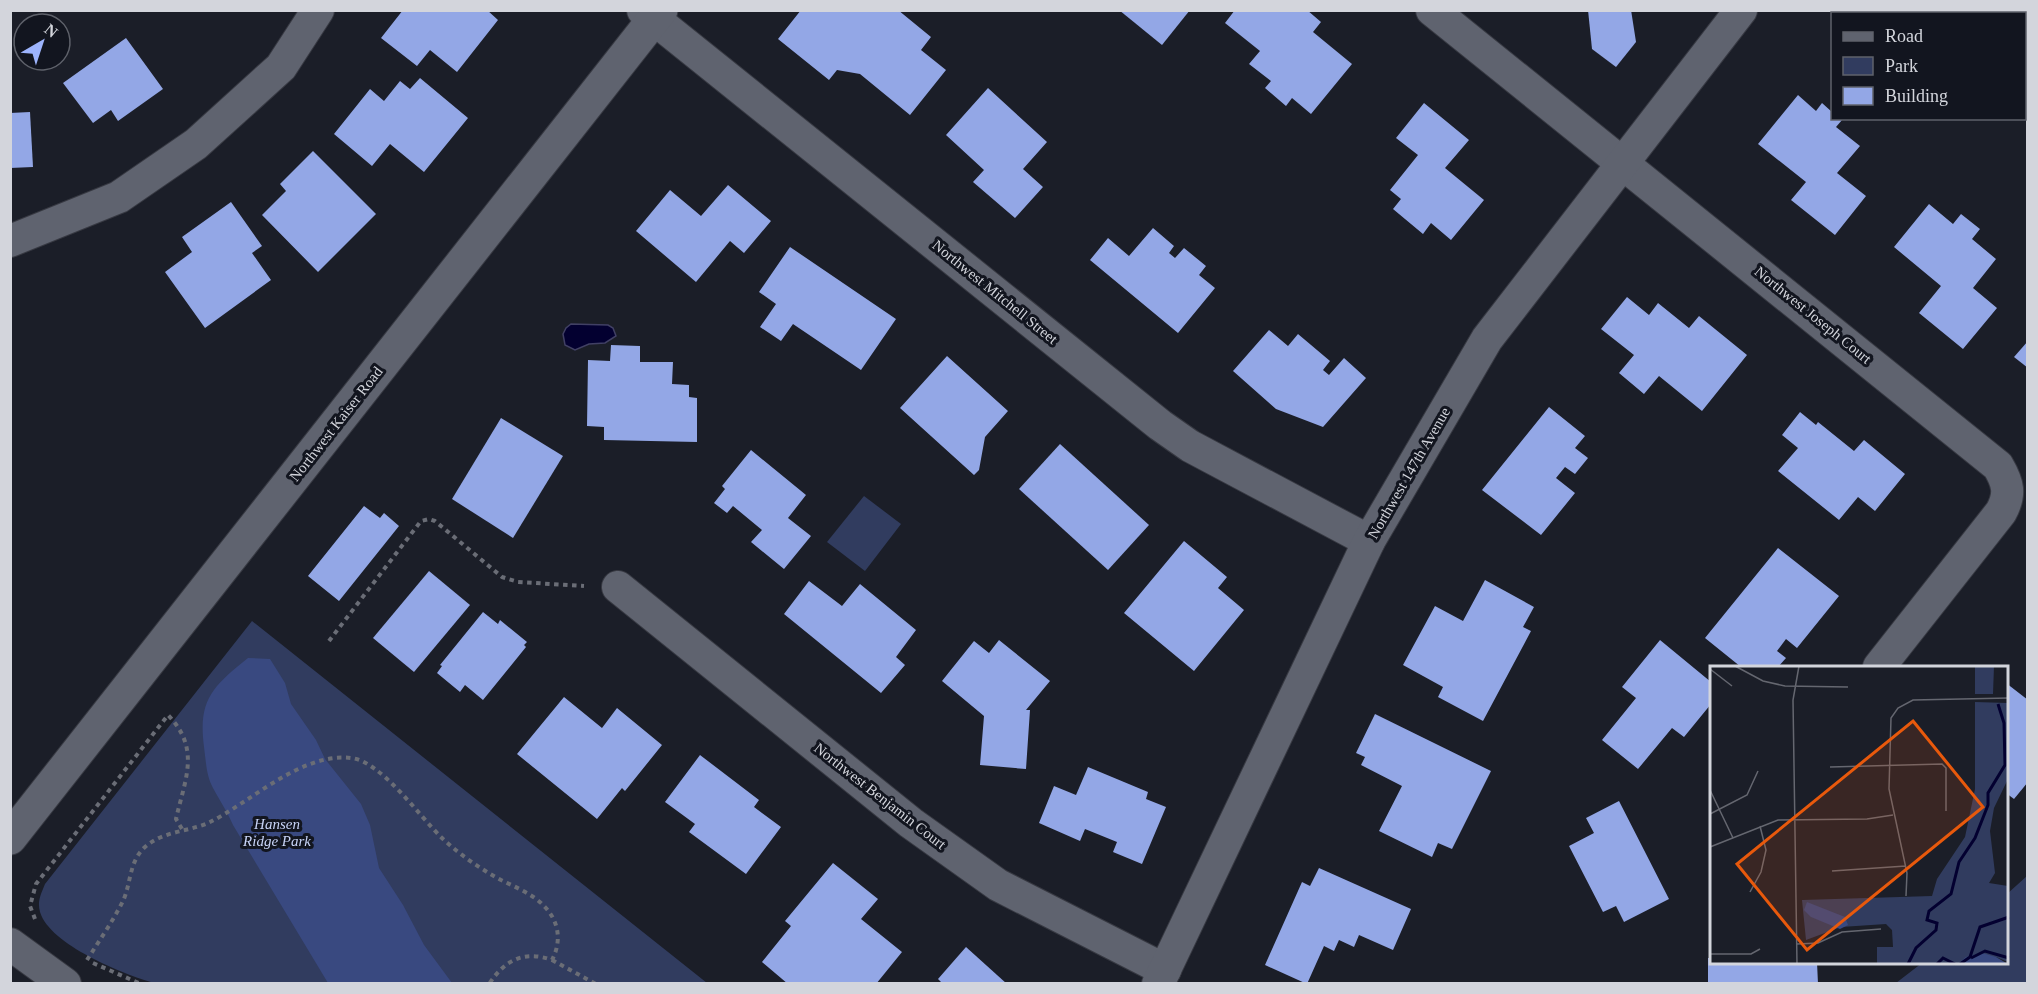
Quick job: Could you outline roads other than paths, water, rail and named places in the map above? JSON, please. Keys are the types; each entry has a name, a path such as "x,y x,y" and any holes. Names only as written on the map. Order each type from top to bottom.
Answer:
{"main road":[{"name":"Northwest Kaiser Road","path":"10,838 653,13"}],"street":[{"path":"10,241 119,197 196,144 281,67 318,10"},
{"name":"Northwest Joseph Court","path":"1432,10 1986,454 1998,466 2008,484 2007,501 2001,512 1880,666"},
{"name":"Northwest 147th Avenue","path":"1161,977 1369,541 1487,339 1625,164 1741,10"},
{"name":"Northwest Mitchell Street","path":"653,13 1160,425 1190,446 1369,541"},
{"name":"Northwest Benjamin Court","path":"618,587 911,822 998,885 1161,977"},
{"path":"10,944 65,984"}],"park label":[{"name":"Hansen Ridge Park","path":"277,832"}]}
